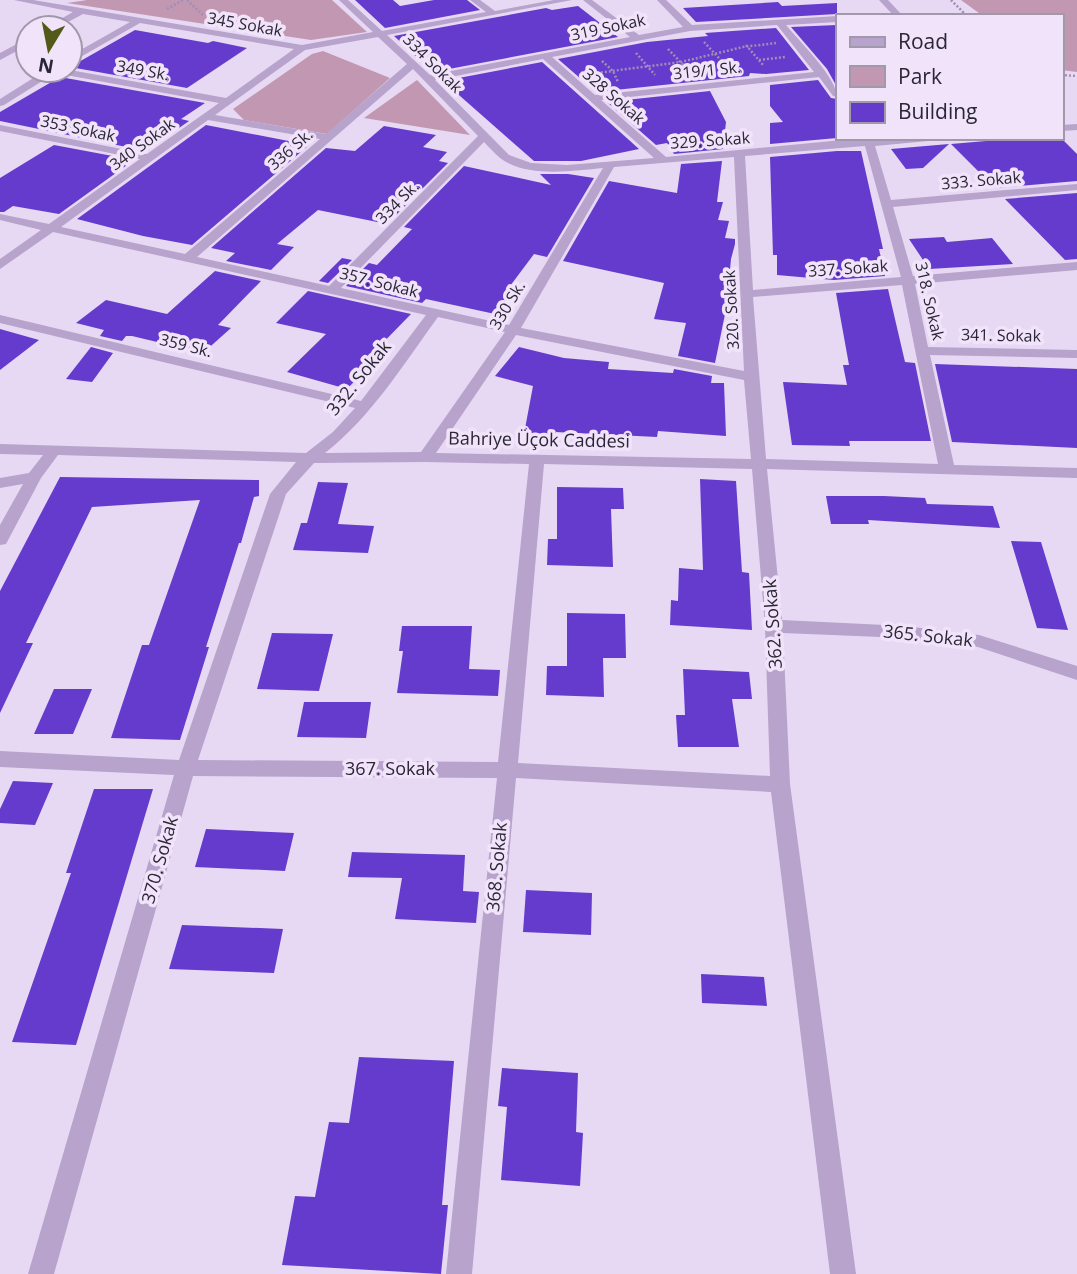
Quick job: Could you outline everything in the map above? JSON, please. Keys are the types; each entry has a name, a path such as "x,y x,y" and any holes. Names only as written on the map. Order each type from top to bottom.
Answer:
{"street":[{"name":"345 Sokak","path":"18,0 302,48"},
{"path":"39,4 67,0"},
{"name":"334 Sokak","path":"343,0 428,78 497,152"},
{"path":"474,0 492,13"},
{"path":"302,48 568,0"},
{"path":"587,0 636,37"},
{"path":"661,0 690,28"},
{"path":"883,0 895,14"},
{"path":"76,14 81,11"},
{"name":"319 Sokak","path":"428,78 690,28 836,19"},
{"path":"84,52 139,20"},
{"path":"779,22 836,93"},
{"name":"340 Sokak","path":"0,265 302,48"},
{"name":"328 Sokak","path":"545,56 663,159"},
{"name":"336 Sk.","path":"188,258 413,64"},
{"name":"319/1 Sk.","path":"593,98 823,74"},
{"name":"349 Sk.","path":"84,75 226,101"},
{"path":"0,103 32,84"},
{"path":"206,117 327,137"},
{"name":"353 Sokak","path":"0,128 149,158"},
{"name":"334 Sk.","path":"333,289 483,137"},
{"name":"329. Sokak","path":"497,152 514,162 530,166 567,168 889,140"},
{"name":"318. Sokak","path":"870,141 908,281 947,469"},
{"name":"320. Sokak","path":"739,154 751,377 760,464"},
{"name":"330 Sk.","path":"425,457 513,330 610,165"},
{"name":"333. Sokak","path":"887,204 1077,187"},
{"name":"357. Sokak","path":"0,217 513,330 751,377"},
{"name":"337. Sokak","path":"748,293 1077,267"},
{"name":"332. Sokak","path":"306,458 333,439 365,407 434,313"},
{"name":"359 Sk.","path":"0,318 365,407"},
{"name":"341. Sokak","path":"924,351 1077,354"},
{"name":"Bahriye Üçok Caddesi","path":"0,449 306,458 537,459 1077,473"},
{"path":"0,540 34,477 54,450"},
{"name":"370. Sokak","path":"41,1274 186,768 278,494 294,469 306,458"},
{"name":"368. Sokak","path":"459,1274 537,459"},
{"name":"362. Sokak","path":"760,464 774,626 780,783 843,1274"},
{"path":"0,483 34,477"},
{"name":"365. Sokak","path":"774,626 905,632 979,641 1077,673"},
{"name":"367. Sokak","path":"0,759 186,768 506,770 780,783"}],"path":[{"path":"951,0 962,14"},
{"path":"723,26 747,46 775,79"},
{"path":"690,28 741,83"},
{"path":"654,34 703,87"},
{"path":"624,40 649,66 666,91"},
{"path":"563,72 573,71 582,75 681,62 747,46 795,41"},
{"path":"587,47 613,71 624,95"}],"green space":[{"path":"87,0 332,0 367,32 311,40 67,3"},
{"path":"961,0 1077,0 1077,72 1063,70 1063,14 980,14"},
{"path":"323,51 390,78 327,134 244,120 233,109 312,54"},
{"path":"417,80 470,135 364,118"}],"building":[{"path":"355,0 393,0 400,6 434,0 467,0 480,10 385,28"},
{"path":"778,2 782,6 837,3 837,14 696,22 683,8"},
{"path":"578,6 618,37 433,72 394,36 546,8 552,10"},
{"path":"836,25 836,85 827,69 791,27"},
{"path":"776,28 809,70 750,73 749,76 596,92 558,59 647,42 708,36 705,33"},
{"path":"135,30 247,48 187,88 84,70 84,59"},
{"path":"542,62 639,149 581,161 534,161 443,81"},
{"path":"818,80 831,98 836,99 836,138 770,144 770,123 783,122 770,106 770,85"},
{"path":"84,81 205,103 181,119 189,121 146,151 0,121 0,112 48,84 84,84"},
{"path":"710,91 726,122 723,149 674,154 667,143 656,145 607,102"},
{"path":"206,125 309,145 192,245 77,219"},
{"path":"384,126 436,135 423,147 447,152 439,161 448,163 387,224 318,210 277,244 294,247 271,270 226,261 235,253 211,248 326,148 355,151"},
{"path":"997,140 1063,140 1077,154 1077,181 995,188 951,144"},
{"path":"949,144 923,168 906,169 891,149"},
{"path":"54,145 134,160 59,214 13,206 0,212 0,178"},
{"path":"861,151 883,249 879,249 885,276 834,280 777,275 777,255 773,255 770,157"},
{"path":"722,161 717,202 723,202 718,220 729,221 725,238 735,239 735,244 731,259 730,290 715,363 678,356 686,323 654,319 664,283 563,261 609,181 677,193 681,164"},
{"path":"464,166 551,185 540,174 594,178 547,257 534,254 504,294 510,296 495,314 426,299 422,303 346,286 369,263 377,265 412,229 404,227"},
{"path":"1077,193 1077,259 1065,260 1005,199"},
{"path":"944,237 947,242 992,238 1013,264 929,269 909,239"},
{"path":"342,258 352,260 328,283 319,281"},
{"path":"215,271 261,281 218,325 231,328 203,353 132,336 126,336 122,341 100,336 104,330 76,323 106,300 167,314"},
{"path":"888,289 905,362 915,363 931,441 849,441 850,446 792,445 783,382 847,385 843,365 849,365 836,293"},
{"path":"308,291 411,314 369,357 376,359 347,389 287,372 326,334 276,323"},
{"path":"0,329 39,340 0,370"},
{"path":"91,347 113,353 92,382 66,379"},
{"path":"519,347 564,358 609,362 608,369 673,373 674,369 712,376 711,383 724,383 726,436 658,431 657,437 556,432 556,436 524,434 533,386 495,376"},
{"path":"935,364 1077,369 1077,448 952,442"},
{"path":"60,477 259,480 259,496 254,497 239,543 180,740 111,738 142,645 149,645 200,500 92,507 26,643 33,643 0,713 0,591"},
{"path":"700,479 736,481 742,572 749,573 752,630 670,625 671,600 678,601 679,568 703,570"},
{"path":"318,482 348,483 338,524 374,526 368,553 293,550 301,523 307,523"},
{"path":"557,487 623,488 624,509 611,509 613,567 547,565 548,539 557,539"},
{"path":"826,496 925,498 927,504 993,506 1000,528 868,520 869,524 831,524"},
{"path":"1011,541 1041,542 1068,630 1037,628"},
{"path":"567,613 625,614 626,658 603,658 604,697 546,695 547,666 567,666"},
{"path":"402,626 472,626 469,669 500,670 498,696 397,693 403,651 399,651"},
{"path":"272,633 333,634 319,691 257,689"},
{"path":"683,669 749,672 752,699 732,699 739,747 678,747 676,715 685,715"},
{"path":"54,689 92,689 73,734 34,734"},
{"path":"304,702 371,702 366,738 297,737"},
{"path":"13,781 53,783 35,825 0,823 0,809"},
{"path":"94,789 153,789 76,1045 12,1042 71,873 66,873"},
{"path":"206,829 294,833 285,871 195,867"},
{"path":"352,852 465,855 463,891 479,892 476,923 395,919 402,878 348,877"},
{"path":"526,890 592,893 591,935 523,932"},
{"path":"182,925 283,929 274,973 169,969"},
{"path":"701,974 764,977 767,1006 702,1003"},
{"path":"359,1057 454,1061 442,1205 448,1205 441,1274 282,1265 295,1196 315,1197 329,1122 349,1123"},
{"path":"502,1068 578,1073 576,1132 583,1133 580,1186 501,1180 507,1107 498,1106"}]}
